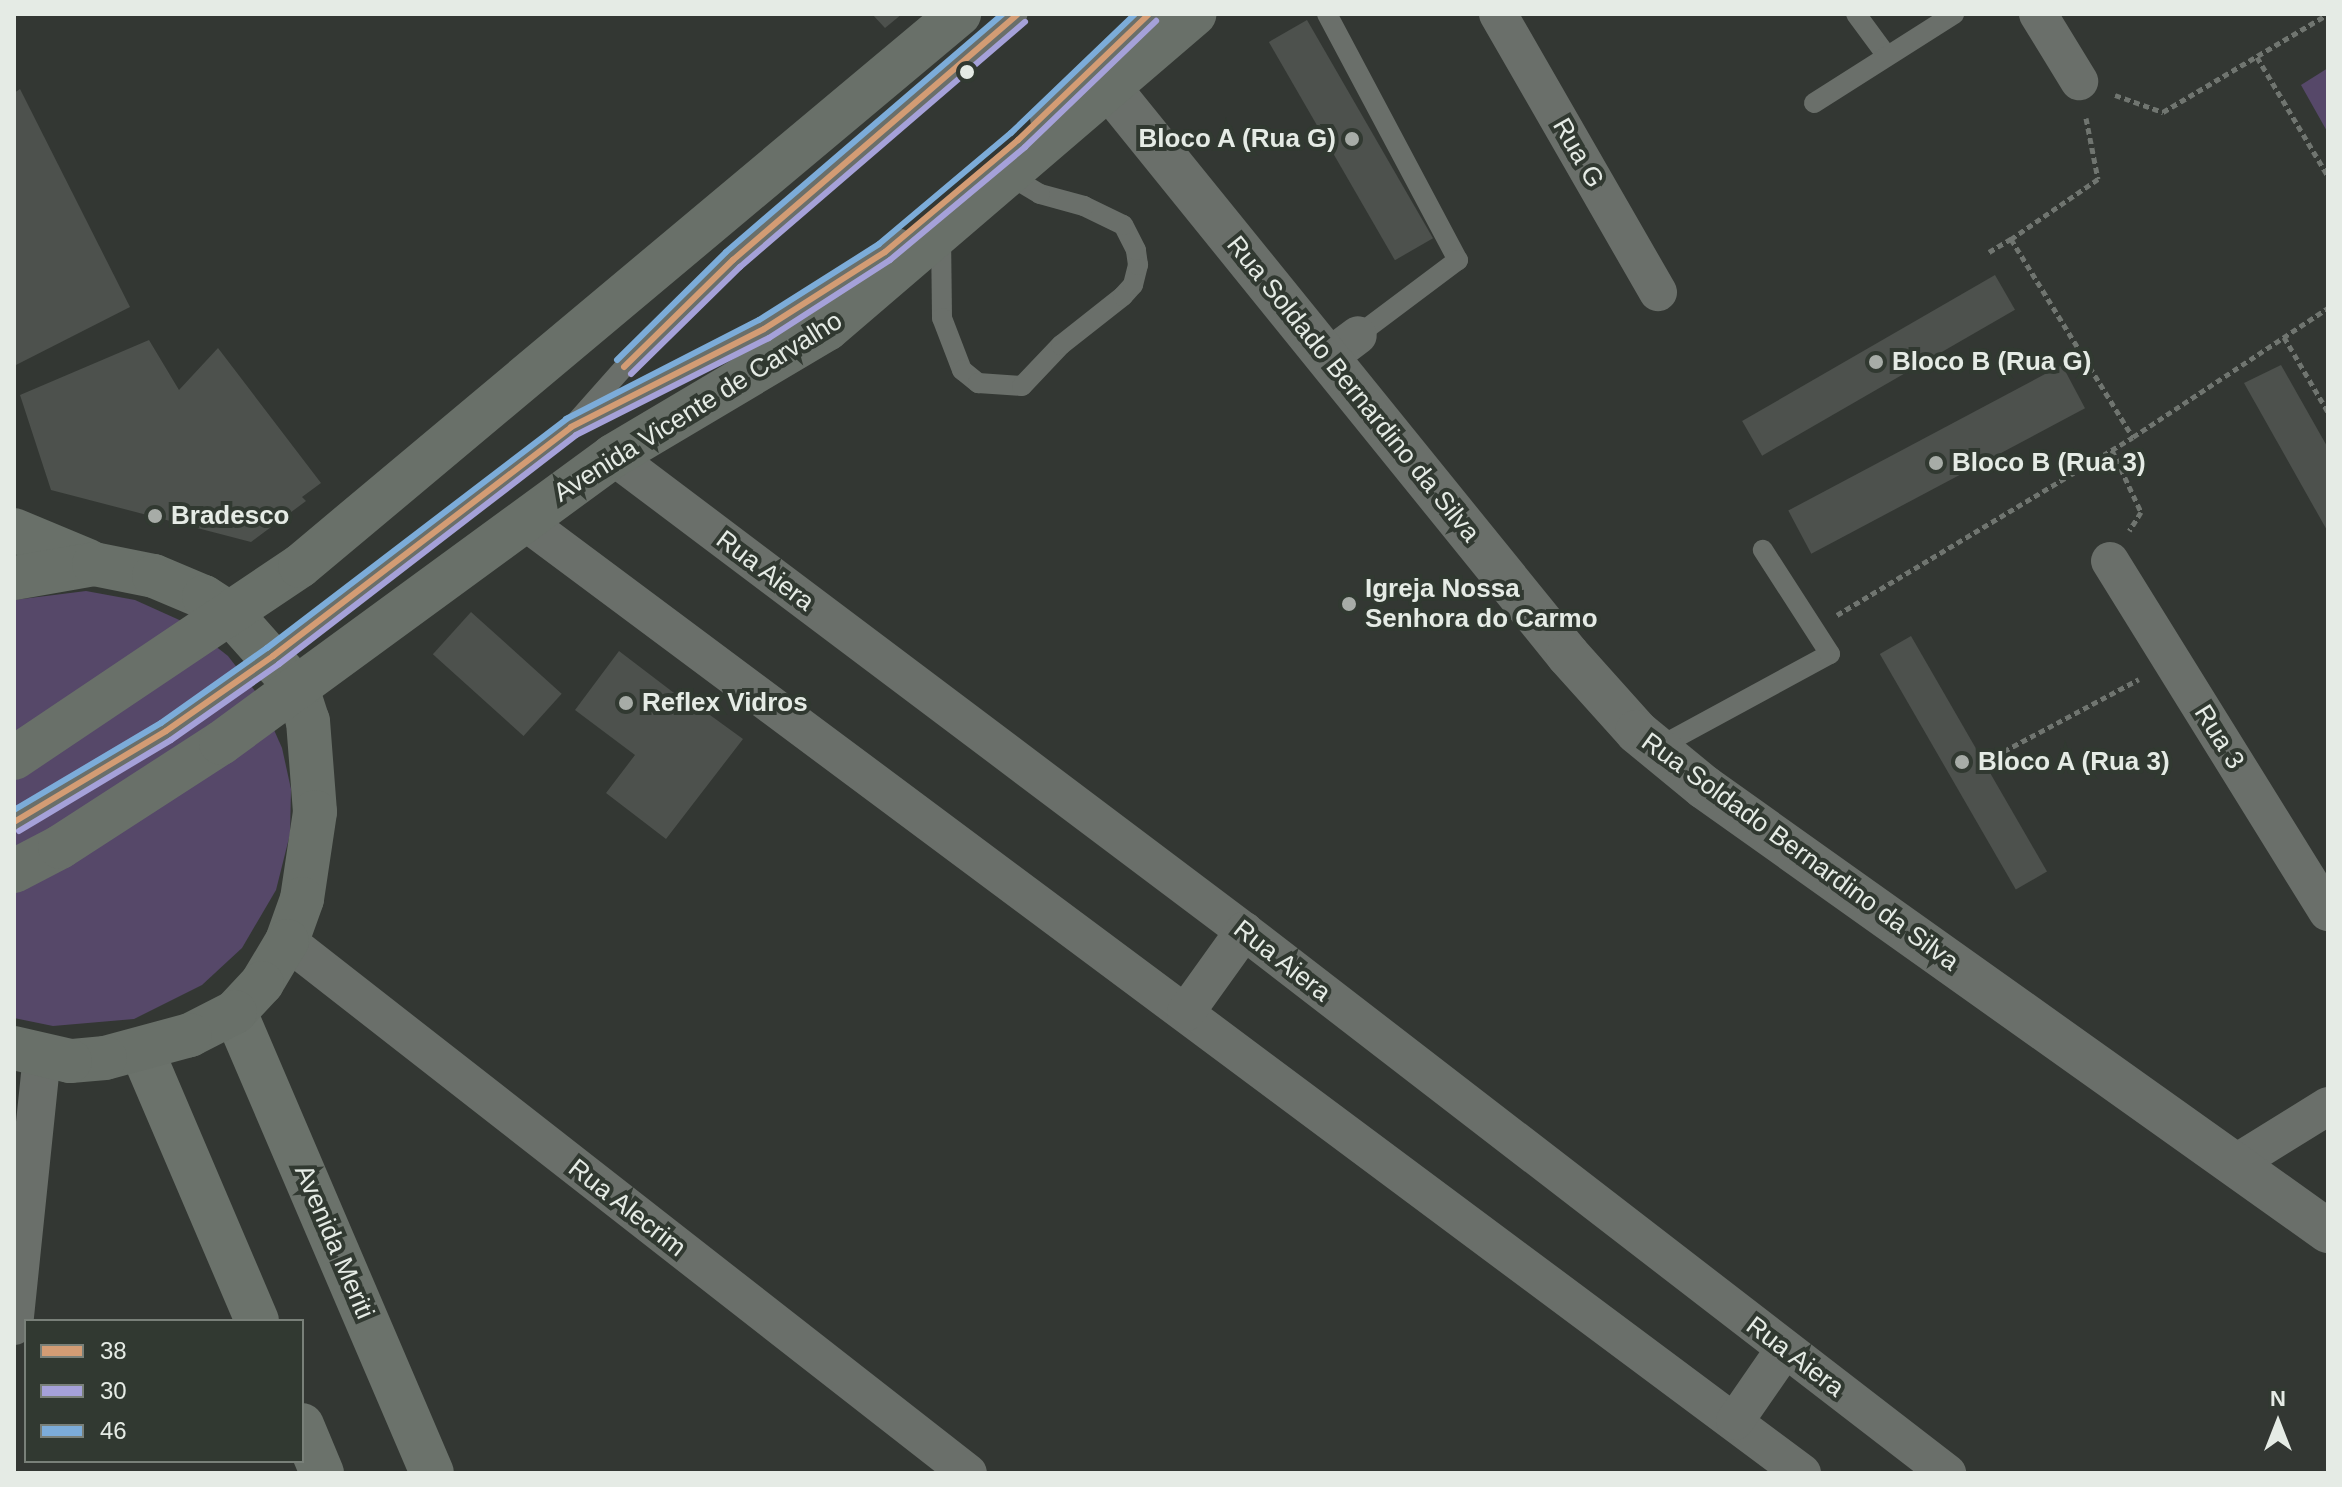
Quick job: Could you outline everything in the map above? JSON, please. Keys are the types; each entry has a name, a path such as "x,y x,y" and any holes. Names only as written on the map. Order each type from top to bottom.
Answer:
{"main road":[{"path":"14,758 232,615 300,566 959,14"},
{"name":"Avenida Vicente de Carvalho","path":"14,871 60,847 285,672 523,520 613,456 784,358 941,235 1194,14"},
{"path":"14,530 94,564 154,576 204,597 232,615 285,672 308,721 315,812 302,899 287,941 262,983 235,1012 142,1051 70,1061 28,1052"},
{"path":"14,578 94,564"},
{"name":"Avenida Meriti","path":"235,1012 432,1473"},
{"path":"142,1051 256,1319"},
{"path":"304,1430 322,1473"}],"street":[{"name":"Rua G","path":"1498,14 1658,292"},
{"path":"2038,14 2079,81"},
{"name":"Rua Soldado Bernardino da Silva","path":"1110,89 1343,346 1568,655 1655,749 2328,1231"},
{"name":"Rua Aiera","path":"613,456 1244,931 1947,1473"},
{"path":"523,520 1802,1473"},
{"name":"Rua 3","path":"2110,561 2328,912"},
{"path":"1186,1012 1244,931"},
{"name":"Rua Alecrim","path":"287,941 968,1473"},
{"path":"14,1326 28,1052"},
{"path":"2233,1165 2328,1106"},
{"path":"1735,1421 1784,1350"}],"lane":[{"path":"14,822 166,731 285,672 571,427 651,337 733,260 1018,14"},
{"path":"571,427 764,329 885,252 1018,140 1149,14"},
{"path":"1327,14 1458,260 1343,346"},
{"path":"1856,14 1887,56"},
{"path":"1814,103 1954,14"},
{"path":"941,235 942,318 962,370 978,383 1022,386 1061,345 1123,296 1133,285 1138,265 1131,236 1109,216 1040,194 1010,176"},
{"path":"1655,749 1830,654 1763,550"}],"path":[{"path":"2079,81 2163,112 2328,14"},
{"path":"2257,57 2328,176"},
{"path":"1989,252 2098,179 2079,81"},
{"path":"2011,239 2133,437"},
{"path":"1813,629 2133,437 2328,308"},
{"path":"2284,337 2328,412"},
{"path":"2110,561 2141,512 2112,450"},
{"path":"1995,756 2172,662"}],"shaded area":[{"path":"2328,68 2328,133 2301,85"},
{"path":"86,591 135,600 186,623 228,656 259,696 282,748 291,789 290,834 276,890 242,948 202,985 134,1019 53,1026 14,1018 14,600"}],"building":[{"path":"872,14 902,14 885,28"},
{"name":"Bloco A (Rua G)","path":"1307,20 1433,238 1395,260 1269,42"},
{"path":"20,89 130,307 14,366 14,93"},
{"name":"Bloco B (Rua G)","path":"1995,275 2015,310 1762,456 1742,421"},
{"path":"149,340 179,390 218,348 321,483 302,497 306,501 251,542 51,490 20,395"},
{"name":"Bloco B (Rua 3)","path":"2062,365 2085,408 1811,554 1788,511"},
{"path":"2281,365 2328,448 2328,532 2244,383"},
{"path":"471,612 562,694 524,736 433,654"},
{"name":"Bloco A (Rua 3)","path":"1911,636 2047,872 2016,890 1880,654"},
{"path":"619,651 678,696 672,706 681,694 743,739 666,839 606,793 635,755 575,710"}],"transit line":[{"name":"46","path":"617,360 726,252 1003,14"},
{"name":"38","path":"624,367 733,260 1018,14"},
{"name":"46","path":"14,810 161,723 267,648 566,419 759,320 879,244 1011,133 1135,14"},
{"name":"38","path":"14,822 166,731 273,656 571,427 764,329 885,252 1018,140 1149,14"},
{"name":"30","path":"19,831 171,740 279,664 576,435 769,338 890,260 1025,147 1156,21"},
{"name":"30","path":"631,374 740,267 1025,22"}],"place":[{"name":"Bloco A (Rua G)","path":"1352,139"},
{"name":"Bloco B (Rua G)","path":"1876,362"},
{"name":"Bloco B (Rua 3)","path":"1936,463"},
{"name":"Bradesco","path":"155,516"},
{"name":"Igreja Nossa Senhora do Carmo","path":"1349,604"},
{"name":"Reflex Vidros","path":"626,703"},
{"name":"Bloco A (Rua 3)","path":"1962,762"}]}
